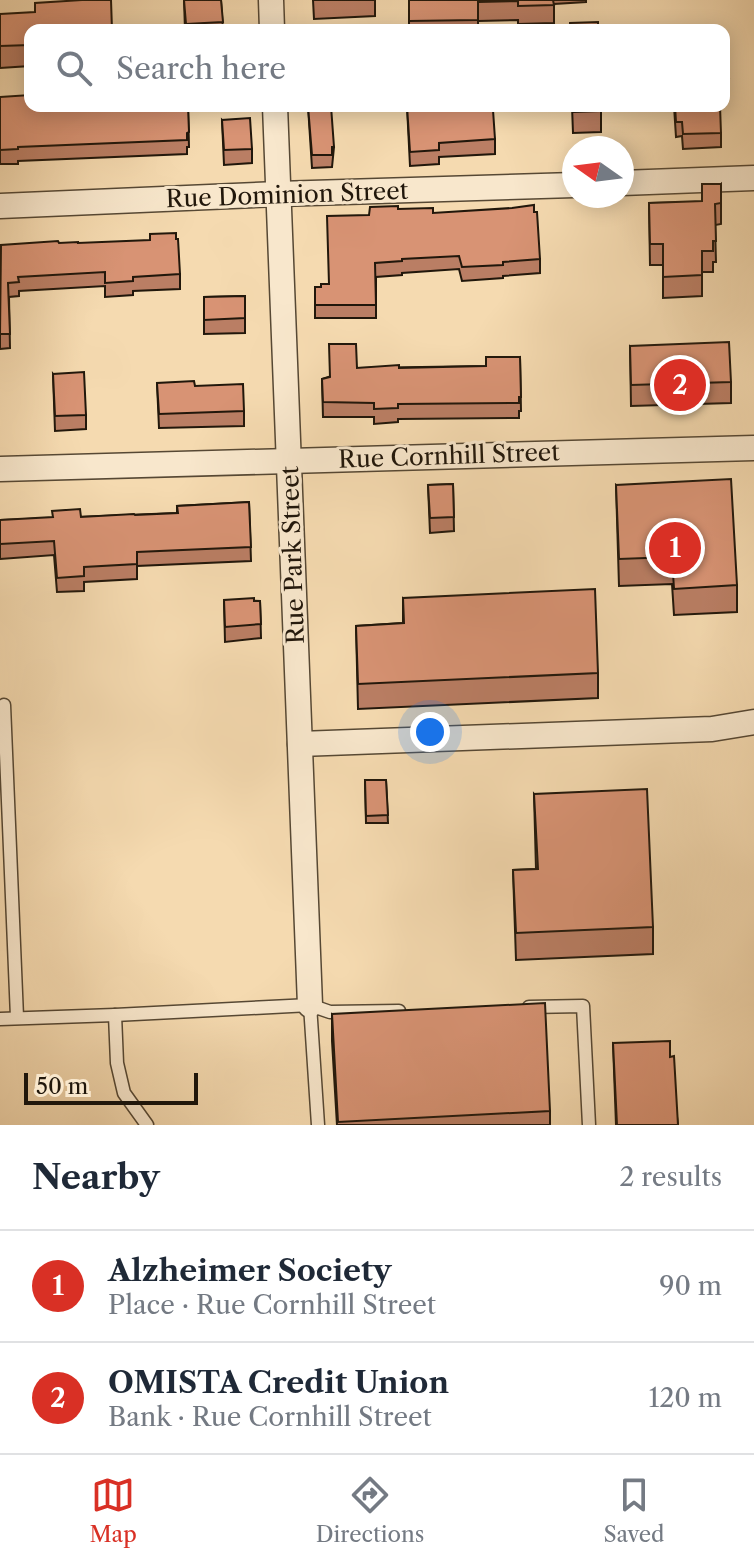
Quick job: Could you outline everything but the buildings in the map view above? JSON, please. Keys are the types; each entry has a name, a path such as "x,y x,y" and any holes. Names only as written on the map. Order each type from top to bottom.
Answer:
{"street":[{"path":"271,0 272,24"},
{"name":"Rue Park Street","path":"275,112 310,1005"},
{"path":"634,183 754,178"},
{"name":"Rue Dominion Street","path":"0,206 562,185"},
{"name":"Rue Cornhill Street","path":"0,469 754,448"},
{"path":"300,744 712,729 754,722"}],"lane":[{"path":"4,705 17,1017"},
{"path":"0,1019 310,1005 330,1012 409,1010"},
{"path":"310,1005 318,1125"},
{"path":"520,1008 583,1006 589,1125"},
{"path":"115,1015 117,1063 124,1093 147,1125"}],"place":[{"name":"OMISTA Credit Union","path":"680,385"},
{"name":"Alzheimer Society","path":"675,548"}]}
